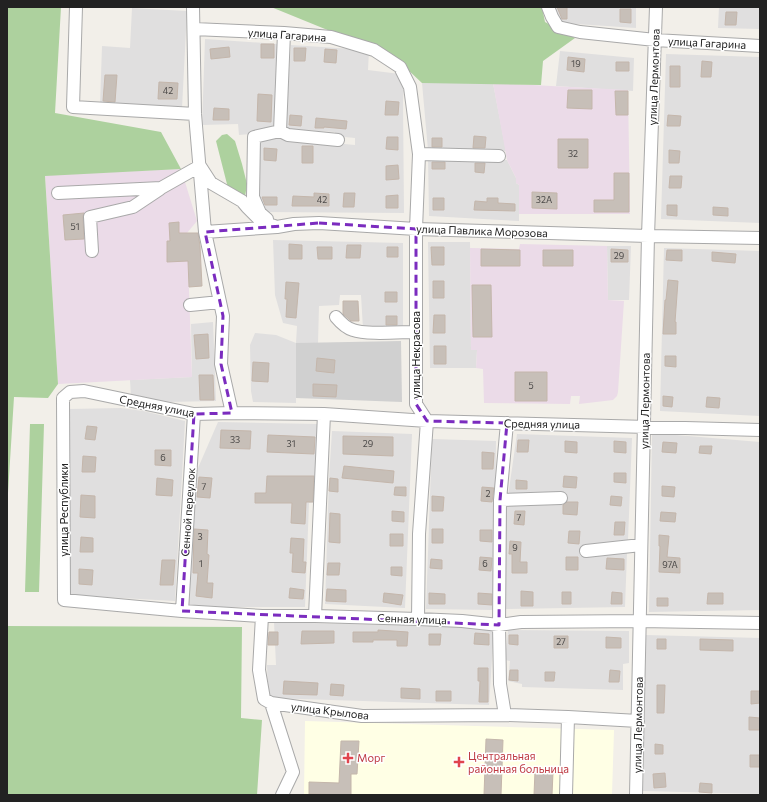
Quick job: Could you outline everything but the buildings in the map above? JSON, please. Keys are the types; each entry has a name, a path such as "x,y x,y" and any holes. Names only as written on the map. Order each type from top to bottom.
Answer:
{"street":[{"path":"76,7 73,108 195,114"},
{"path":"193,7 195,114 205,232 223,316 221,364 232,413"},
{"name":"улица Гагарина","path":"548,7 558,27 580,32 655,40 760,46"},
{"name":"улица Лермонтова","path":"636,795 640,621 640,545 645,426 648,236 656,7"},
{"name":"улица Гагарина","path":"194,29 331,37 374,50 400,67 410,87"},
{"path":"280,131 284,34"},
{"name":"улица Некрасова","path":"410,87 419,154 416,229 416,404 427,421"},
{"path":"277,227 260,214 253,197 254,137 280,131 288,135 338,140"},
{"path":"419,154 499,156"},
{"path":"92,251 90,217 133,207 160,188 200,166"},
{"path":"200,166 211,183 242,201 262,222 277,227"},
{"path":"58,194 160,188"},
{"name":"улица Павлика Морозова","path":"205,232 319,223 416,229 760,238"},
{"path":"190,305 220,302"},
{"path":"336,317 342,324 354,331 416,332"},
{"name":"Средняя улица","path":"64,420 63,398 70,392 84,391 194,414 324,414 427,421 760,430"},
{"name":"Сенной переулок","path":"182,611 194,414"},
{"path":"315,616 324,414"},
{"name":"улица Республики","path":"64,420 64,600"},
{"path":"418,619 419,534 427,421"},
{"path":"505,715 500,684 500,500 508,423"},
{"path":"500,500 561,498"},
{"path":"586,551 640,545"},
{"name":"Сенная улица","path":"64,600 182,611 262,616 418,619 499,625 521,622 640,621 760,623"},
{"path":"262,616 259,670 264,699 271,703 293,772 282,795"},
{"name":"улица Крылова","path":"271,703 362,716 505,715 638,721"},
{"path":"566,795 568,717"}],"highlighted area":[{"path":"319,223 416,229 416,404 427,421 507,423 500,500 499,625 182,611 194,414 232,413 221,364 223,316 205,232"}],"shaded area":[{"path":"554,7 636,7 636,28 561,23"},
{"path":"719,7 760,7 760,29 718,28"},
{"path":"132,8 187,11 182,108 100,105 102,46 130,48"},
{"path":"205,39 278,44 276,123 263,133 239,135 238,124 202,125"},
{"path":"291,45 369,50 368,70 400,74 404,82 404,213 264,212 255,193 260,140 269,137 355,145 355,138 335,136 335,132 285,129"},
{"path":"560,51 634,58 633,91 556,86"},
{"path":"666,54 760,57 760,223 661,219"},
{"path":"422,83 493,83 506,151 428,150"},
{"path":"493,83 628,90 630,214 519,214 519,185 516,183 516,178 507,160"},
{"path":"428,157 507,160 516,178 516,183 519,185 519,221 429,216"},
{"path":"181,169 197,221 187,233 192,377 58,384 45,175"},
{"path":"273,240 403,243 403,329 363,329 361,295 340,295 339,305 319,306 318,343 296,398 296,403 253,402 251,391 250,345 255,333 276,335 296,343 297,326 283,323 275,295"},
{"path":"428,242 470,242 471,349 477,350 476,368 430,368"},
{"path":"520,244 607,246 608,300 624,301 618,392 617,396 613,400 579,404 580,396 571,396 570,404 484,403 483,369 476,368 477,350 471,350 470,248 519,249"},
{"path":"607,246 631,246 629,300 608,300"},
{"path":"664,248 760,251 760,416 660,411"},
{"path":"213,322 216,401 167,402 131,396 130,380 192,377 191,324"},
{"path":"401,341 402,402 296,398 296,343"},
{"path":"121,408 143,411 185,421 175,601 68,595 69,409"},
{"path":"218,422 318,424 316,502 309,503 305,607 184,607 198,468"},
{"path":"332,431 412,434 405,608 325,604"},
{"path":"652,433 760,442 760,610 649,612"},
{"path":"517,434 632,438 628,540 581,546 582,556 627,553 625,607 503,609 505,504 561,505 562,494 508,496"},
{"path":"432,439 496,441 494,610 426,609"},
{"path":"274,622 494,628 489,705 268,698 267,665 276,665"},
{"path":"508,630 629,631 629,663 623,664 623,690 522,687 522,684 508,681 510,661 505,660"},
{"path":"646,635 760,638 760,794 643,791"},
{"name":"Центральная районная больница","path":"305,721 614,730 612,795 304,795"}],"green space":[{"path":"7,7 61,7 55,113 161,132 181,169 45,176 58,384 48,398 14,397 7,509"},
{"path":"271,7 542,7 545,22 575,38 543,61 541,85 422,83 391,54 357,42"},
{"path":"227,134 235,141 242,164 247,184 245,197 228,188 216,141 222,135"},
{"path":"30,424 44,424 39,592 25,592"},
{"path":"7,626 242,627 241,718 262,720 257,795 7,795"}],"place":[{"name":"Морг","path":"348,758"},
{"name":"Центральная районная больница","path":"459,762"}]}
